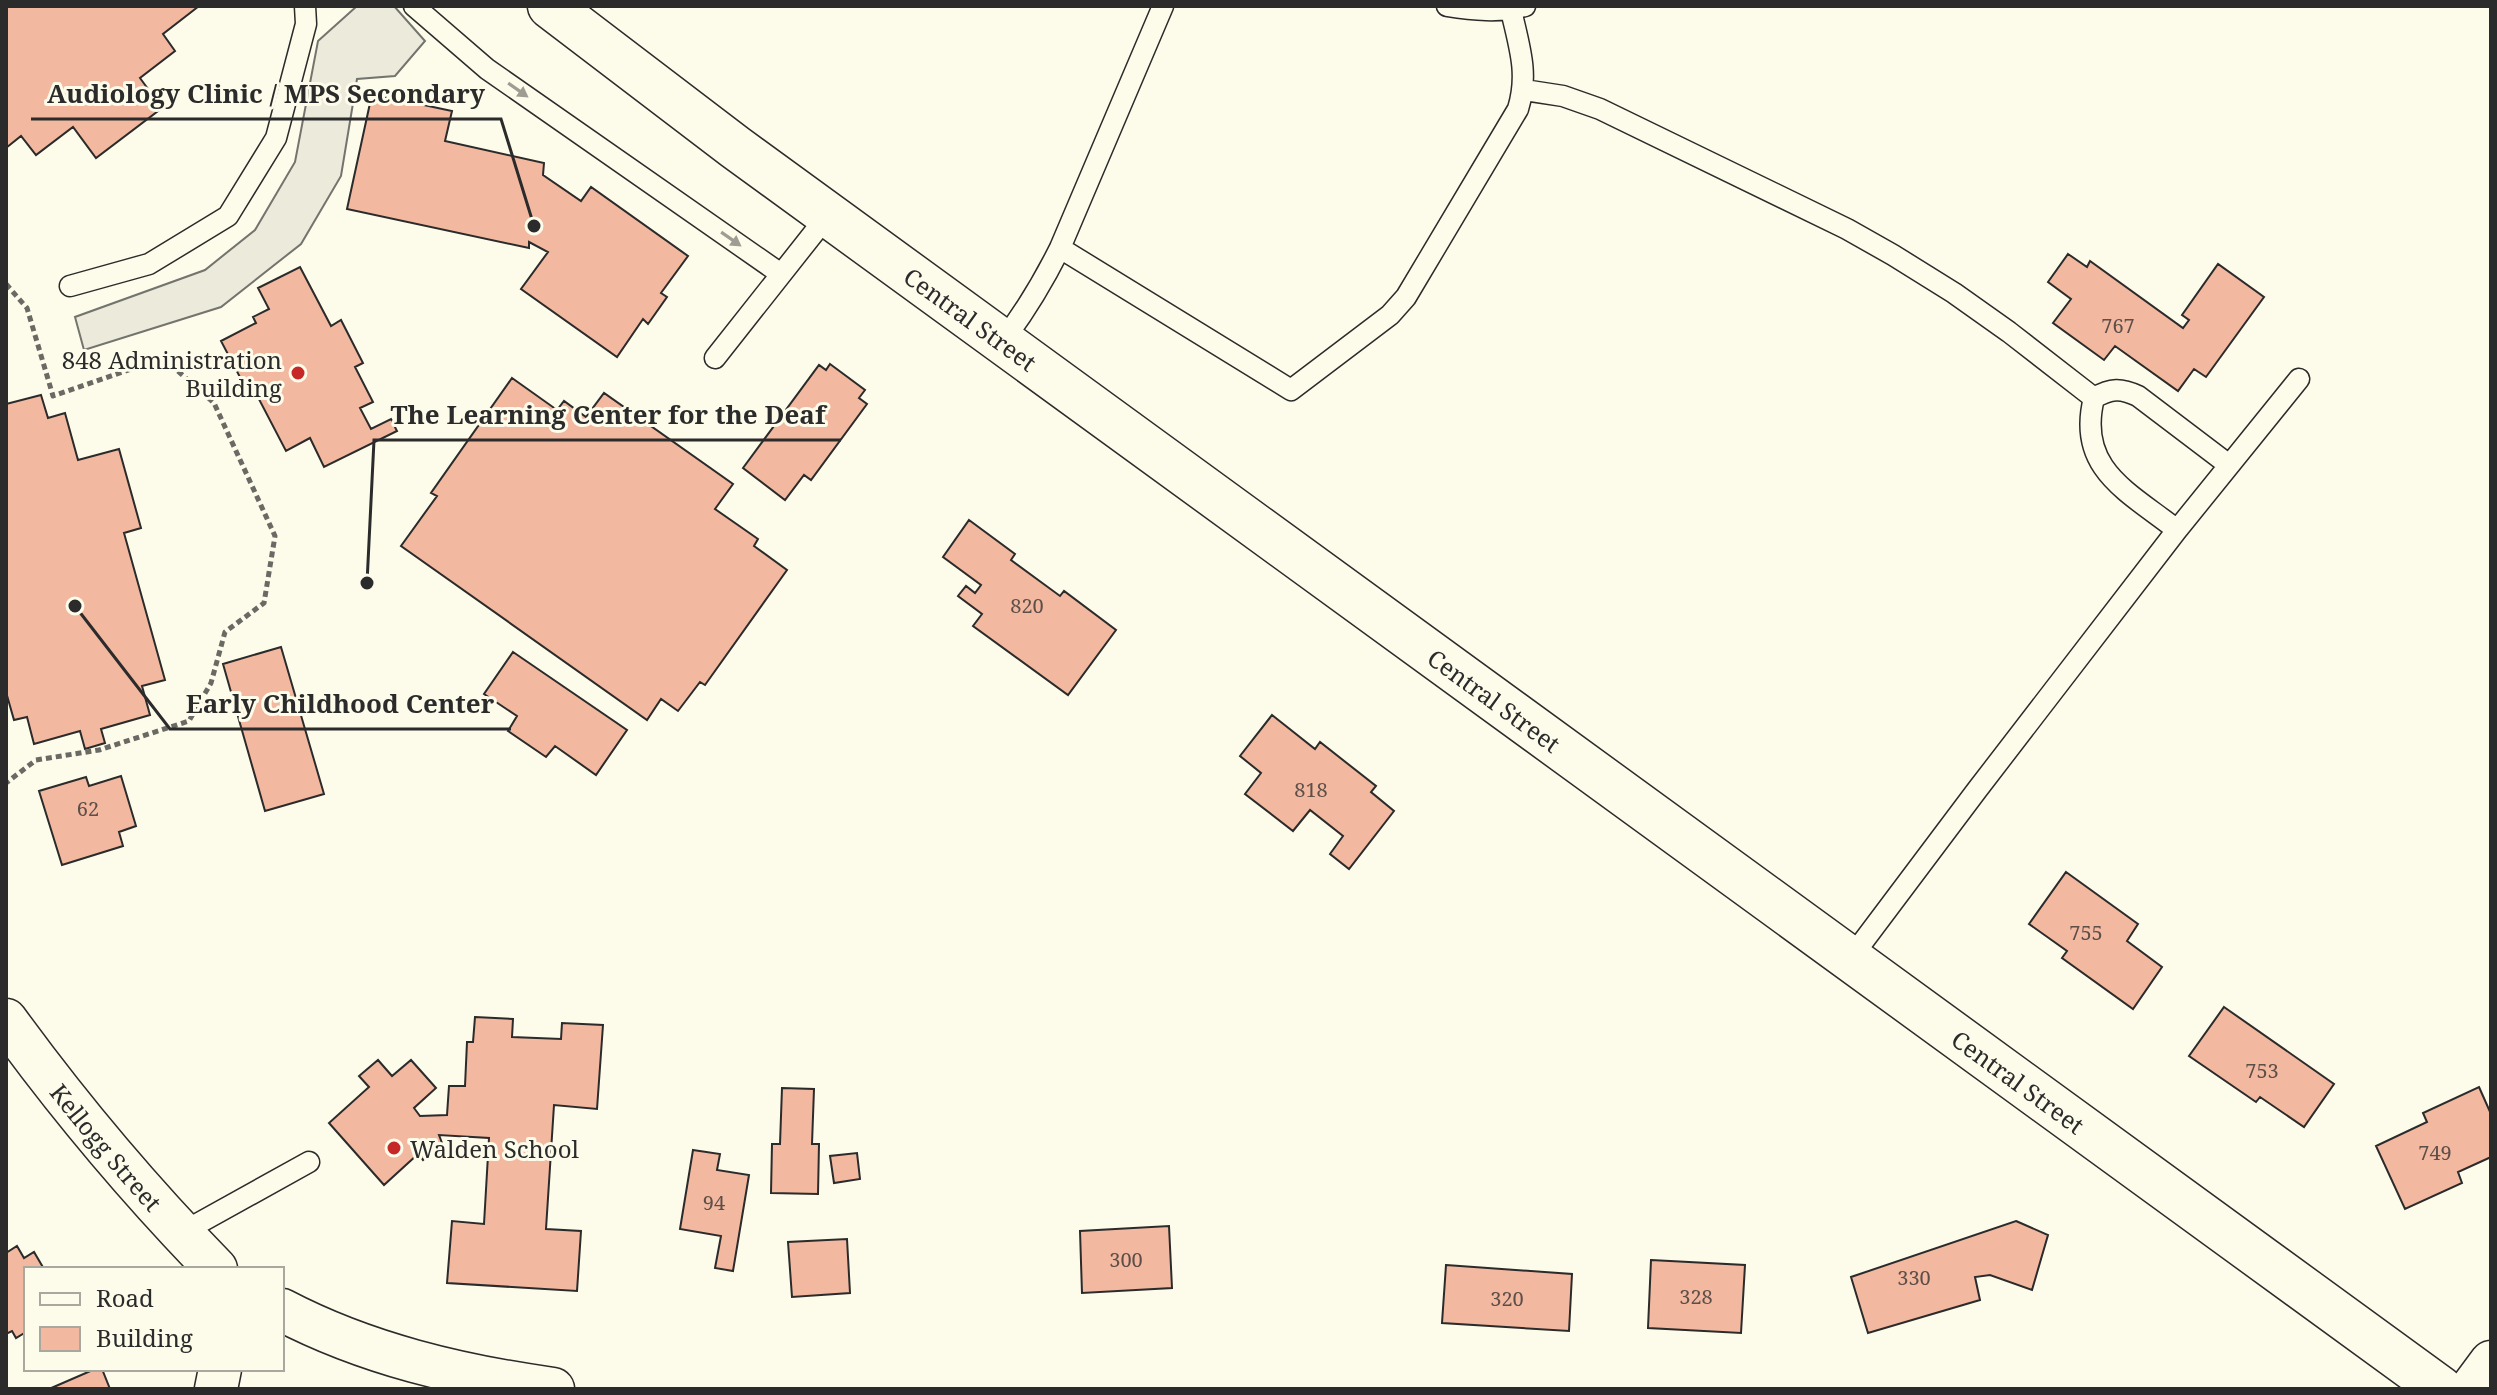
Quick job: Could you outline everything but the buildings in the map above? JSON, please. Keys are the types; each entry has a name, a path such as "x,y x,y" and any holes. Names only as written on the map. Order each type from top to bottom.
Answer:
{"main road":[{"name":"Central Street","path":"550,6 828,215 2441,1389"}],"street":[{"name":"Kellogg Street","path":"6,1020 64,1097 214,1267"},
{"path":"284,1311 348,1341 406,1359 553,1389"},
{"path":"2471,1389 2491,1362"}],"lane":[{"path":"70,286 149,264 228,216 276,138 306,24 305,6"},
{"path":"414,6 487,69 781,274"},
{"path":"1002,342 1037,292 1060,248 1163,6"},
{"path":"1060,248 1291,390 1390,315 1406,297 1518,109 1524,90 1525,71 1518,8 1465,9 1447,6"},
{"path":"1524,90 1563,96 1600,109 1847,229 1954,293 2094,398"},
{"path":"715,358 828,215"},
{"path":"1850,959 2177,530 2299,379"},
{"path":"2177,530 2110,477 2096,458 2090,416 2094,398 2108,390 2125,389 2229,465"},
{"path":"181,1233 309,1162"}],"path":[{"path":"6,284 27,308 53,396 163,358 214,403 275,536 264,603 225,632 211,683 189,721 99,750 36,760 6,783"}],"shaded area":[{"path":"357,6 394,6 425,41 395,76 357,79 341,176 301,244 221,307 84,350 75,317 205,270 255,230 295,162 318,41"}],"place":[{"name":"Audiology Clinic / MPS Secondary","path":"534,226"},
{"name":"848 Administration Building","path":"298,373"},
{"name":"The Learning Center for the Deaf","path":"367,583"},
{"name":"Early Childhood Center","path":"75,606"},
{"name":"Walden School","path":"394,1148"}]}
